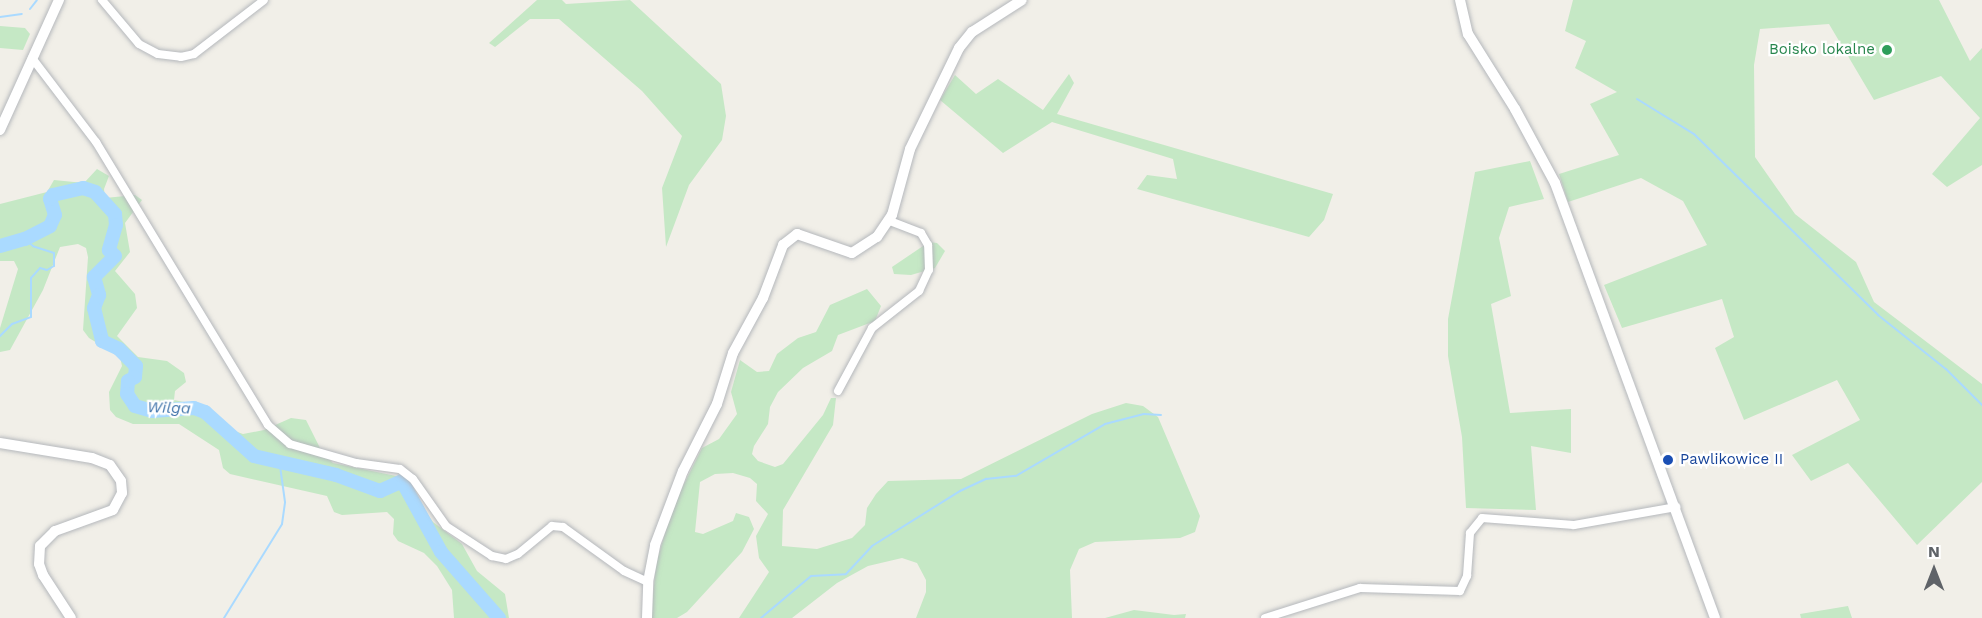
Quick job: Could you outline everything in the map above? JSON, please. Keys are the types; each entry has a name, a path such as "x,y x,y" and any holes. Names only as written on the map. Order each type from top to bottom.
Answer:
{"street":[{"path":"0,130 59,0"},
{"path":"102,0 139,44 159,54 181,57 194,54 264,0"},
{"path":"647,618 648,582 655,545 683,471 717,404 733,353 763,298 783,245 797,234 852,253 868,245 889,221 910,149 959,48 972,32 1022,0"},
{"path":"1460,0 1468,34 1530,133 1555,183 1715,618"},
{"path":"32,58 96,142 268,426 290,444 356,463 400,469 413,479 446,526 492,555 506,559 518,554 552,526 563,527 624,571 648,582"},
{"path":"838,391 872,328 919,291 929,270 928,245 921,233 889,221"},
{"path":"0,444 92,458 110,465 122,481 120,498 106,515 55,531 40,546 39,564 43,575 71,618"},
{"path":"1265,618 1360,588 1460,591 1467,576 1470,533 1482,518 1574,525 1676,507"}],"green space":[{"path":"537,0 562,0 566,4 630,0 721,84 726,116 722,140 689,185 666,247 662,188 682,136 642,91 559,19 530,19 495,47 489,43"},
{"path":"1573,0 1939,0 1970,61 1982,48 1982,165 1947,187 1932,174 1980,118 1941,76 1874,100 1829,24 1760,29 1754,65 1755,157 1795,214 1856,262 1874,302 1982,384 1982,482 1917,545 1848,463 1811,481 1792,455 1860,420 1837,380 1744,420 1715,348 1734,337 1722,299 1622,328 1604,285 1707,245 1683,201 1641,178 1568,202 1559,174 1619,155 1590,104 1617,92 1575,68 1586,41 1565,31"},
{"path":"0,26 25,28 30,34 23,50 0,48"},
{"path":"1069,74 1074,83 1057,114 1333,194 1324,220 1309,237 1137,189 1147,175 1177,179 1173,159 1052,122 1003,153 940,100 955,75 976,94 998,79 1043,110"},
{"path":"1530,161 1544,199 1509,207 1499,238 1511,296 1491,304 1510,413 1571,409 1571,453 1531,446 1536,510 1466,508 1462,437 1448,356 1448,319 1475,172"},
{"path":"97,169 109,176 104,189 105,198 135,195 142,200 125,223 130,252 115,271 135,294 137,308 117,336 138,357 167,361 184,373 186,382 175,391 174,400 204,406 220,418 224,427 243,434 264,430 291,418 306,420 322,452 333,463 401,477 433,522 462,544 477,571 505,594 509,618 454,618 452,590 437,566 424,553 398,541 393,534 394,519 387,512 342,515 334,512 327,496 230,474 223,468 219,450 179,424 133,424 116,417 110,410 109,392 122,366 120,357 89,338 83,330 88,257 86,248 78,244 60,247 43,290 10,350 0,352 0,328 18,269 14,261 0,261 0,204 47,192 54,180 84,183"},
{"path":"929,242 937,243 945,251 935,268 911,275 894,274 892,267"},
{"path":"867,289 881,306 875,321 838,335 832,351 803,368 778,392 770,407 768,424 754,446 752,454 758,461 775,467 783,464 823,415 831,398 836,398 833,425 783,510 782,546 817,549 852,538 865,525 867,508 888,481 961,479 1092,414 1126,403 1143,406 1158,417 1200,516 1195,532 1180,538 1095,542 1079,549 1070,570 1072,618 916,618 926,592 926,580 917,563 902,558 868,566 837,583 792,618 739,618 769,572 759,558 756,536 768,514 756,501 757,484 750,478 733,473 715,474 700,482 695,532 703,534 733,521 736,513 749,517 754,529 742,552 687,612 677,618 651,618 656,564 673,506 702,448 719,439 737,414 731,392 740,360 757,372 769,371 777,354 798,338 816,332 830,305"},
{"path":"1848,606 1852,618 1801,618 1800,614"},
{"path":"1134,610 1174,615 1186,614 1185,618 1105,618"}],"waterway":[{"path":"30,9 37,0"},
{"path":"0,17 22,14"},
{"path":"1637,99 1694,134 1878,315 1946,369 1982,405"},
{"name":"Wilga","path":"0,246 25,239 50,226 55,215 50,199 53,195 83,188 95,192 115,214 116,225 109,250 115,256 94,277 99,295 94,308 102,341 119,349 136,366 135,377 128,381 127,394 135,406 152,411 194,408 205,412 254,456 336,475 380,491 402,481 441,552 499,618"},
{"path":"0,336 12,324 31,317 31,278 40,268 47,270 54,266 54,253 33,246 25,239"},
{"path":"761,618 811,576 846,574 872,546 960,491 986,479 1016,476 1105,424 1144,414 1161,415"},
{"path":"224,618 282,524 285,502 279,459"}],"place":[{"name":"Boisko lokalne","path":"1887,50"},
{"name":"Pawlikowice II","path":"1668,460"}]}
